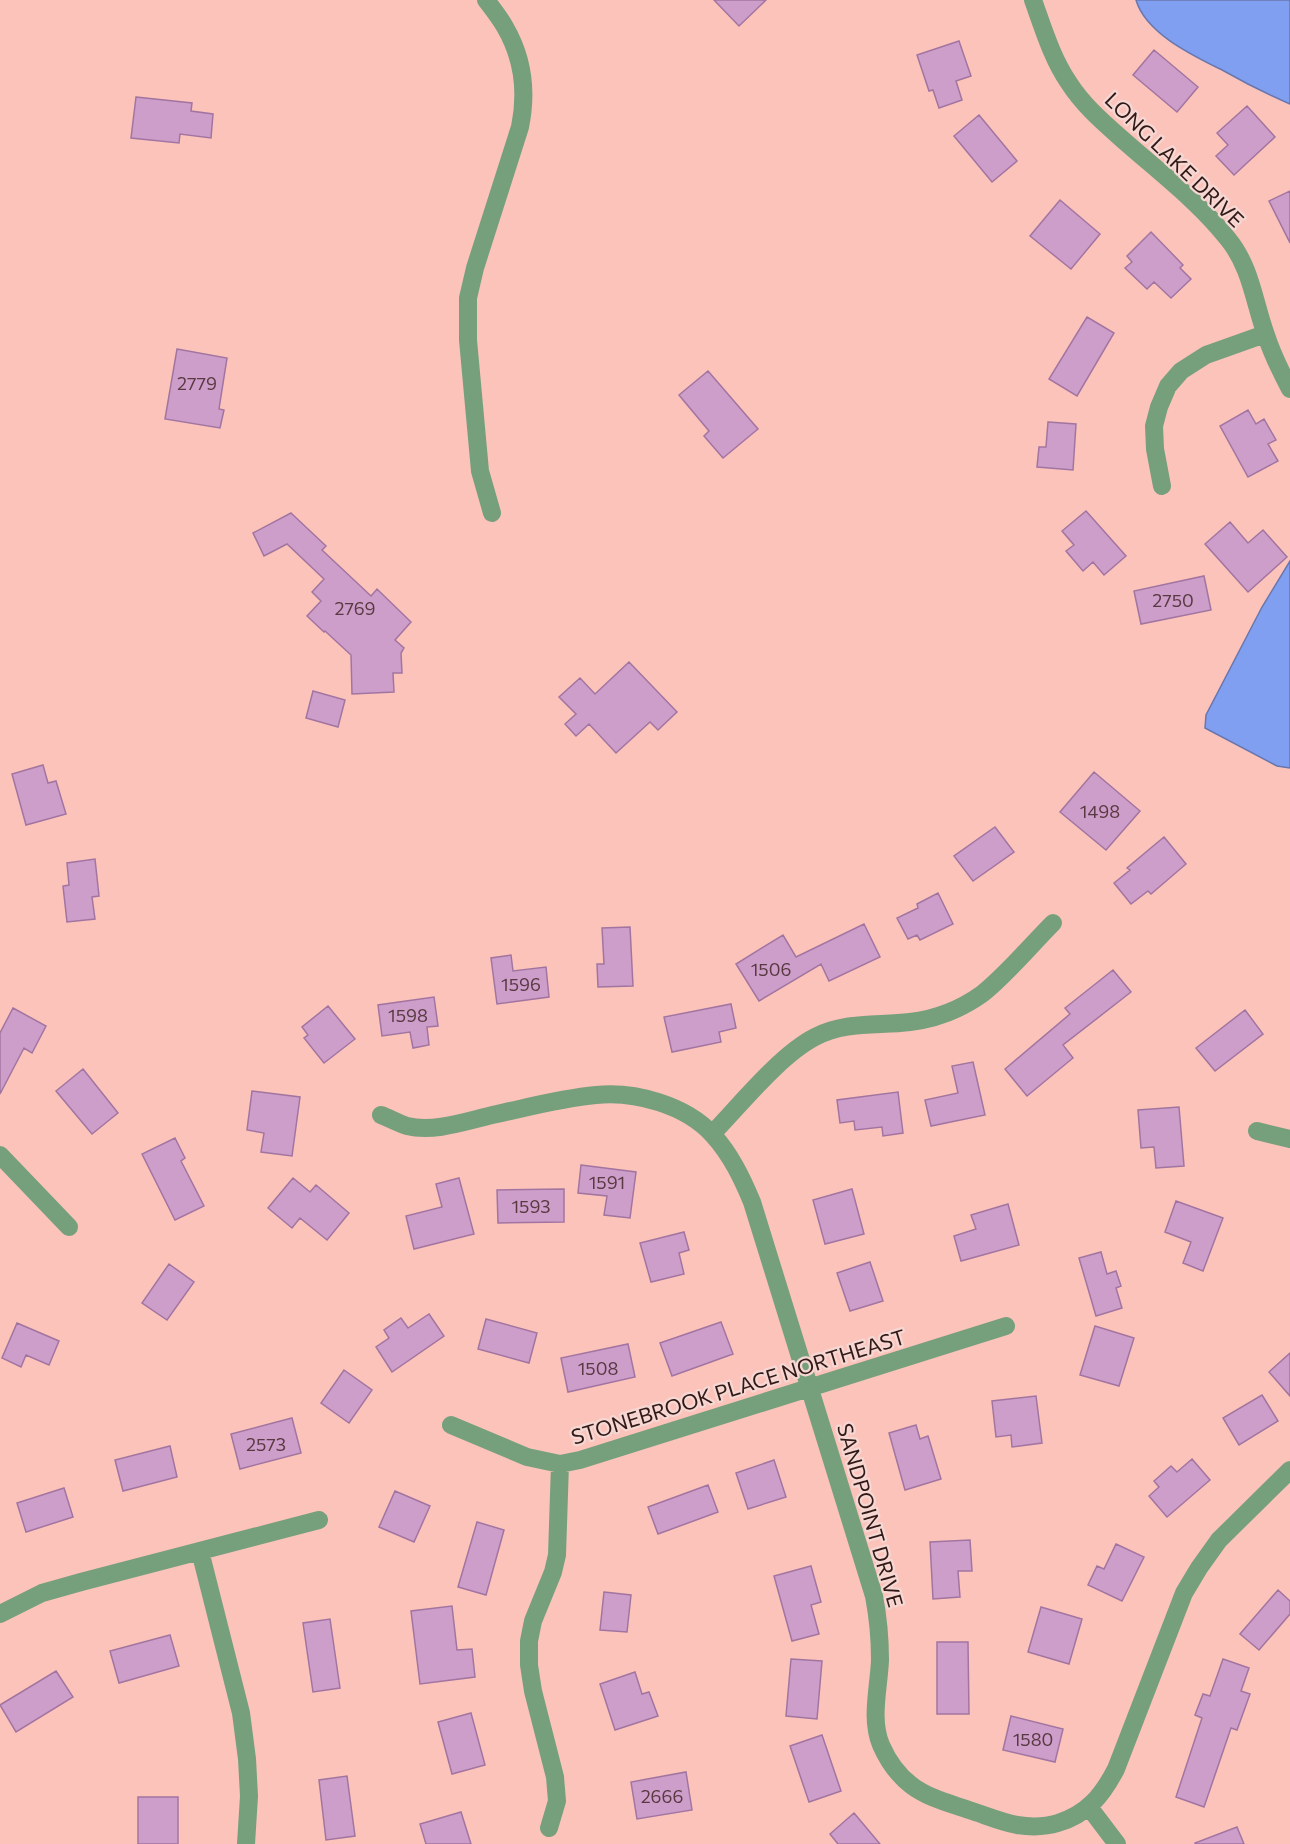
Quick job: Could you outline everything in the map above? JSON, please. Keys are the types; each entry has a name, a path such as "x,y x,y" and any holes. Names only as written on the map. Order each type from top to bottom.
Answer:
{"street":[{"path":"486,0 506,28 516,52 524,83 524,106 519,127 475,268 468,298 468,340 480,471 492,513"},
{"name":"LONG LAKE DRIVE","path":"1033,0 1059,67 1083,102 1204,212 1240,256 1249,276 1265,334 1290,389"},
{"path":"1162,486 1155,449 1154,426 1168,386 1180,371 1206,355 1265,334"},
{"path":"712,1134 780,1063 816,1036 849,1026 927,1019 960,1007 982,994 1053,923"},
{"name":"SANDPOINT DRIVE","path":"381,1115 408,1126 435,1128 571,1098 597,1094 625,1094 642,1097 670,1107 690,1117 712,1134 735,1166 752,1202 874,1596 880,1633 877,1728 880,1744 899,1775 928,1796 1018,1825 1056,1824 1072,1818 1089,1807 1107,1786 1116,1769 1184,1593 1219,1540 1290,1470"},
{"path":"1257,1131 1290,1139"},
{"path":"0,1155 69,1227"},
{"name":"STONEBROOK PLACE NORTHEAST","path":"451,1425 527,1457 560,1464 580,1460 1006,1326"},
{"path":"549,1828 557,1801 555,1777 533,1691 529,1665 529,1641 533,1621 553,1572 557,1555 560,1464"},
{"path":"0,1614 42,1593 319,1520"},
{"path":"200,1551 241,1713 249,1796 246,1844"},
{"path":"1089,1807 1117,1844"}],"water":[{"path":"1136,0 1290,0 1290,104 1172,43 1150,23 1141,12"},
{"path":"1290,561 1290,768 1277,766 1205,728 1206,715 1262,607"}],"building":[{"path":"714,0 766,0 739,26"},
{"path":"959,41 971,76 956,81 962,100 939,108 933,90 929,91 917,55"},
{"path":"1154,50 1198,87 1177,112 1133,75"},
{"path":"136,97 192,103 191,111 213,114 211,138 180,134 179,143 131,138"},
{"path":"1247,106 1275,137 1234,175 1216,156 1228,145 1217,133"},
{"path":"979,115 1017,161 992,182 954,136"},
{"path":"1290,191 1290,243 1269,201"},
{"path":"1060,200 1100,234 1071,269 1030,236"},
{"path":"1151,232 1183,265 1180,268 1191,279 1171,298 1154,282 1147,289 1125,268 1132,262 1127,256"},
{"path":"1087,317 1114,333 1077,396 1049,379"},
{"path":"177,349 227,358 219,409 224,410 220,428 165,419"},
{"path":"708,371 758,429 723,458 704,436 709,431 679,395"},
{"path":"1248,410 1256,424 1264,419 1276,440 1268,444 1278,461 1248,477 1220,426"},
{"path":"1048,422 1076,424 1073,470 1037,467 1039,447 1046,447"},
{"path":"1086,511 1126,556 1104,575 1093,562 1083,571 1066,551 1074,545 1062,531"},
{"path":"291,513 326,546 322,550 371,596 377,589 411,622 395,640 404,648 401,653 402,673 393,673 394,692 352,694 351,655 307,616 321,601 312,592 324,579 287,544 264,556 253,533"},
{"path":"1230,522 1248,543 1263,530 1287,557 1248,592 1205,544"},
{"path":"1204,576 1211,610 1141,624 1134,591"},
{"path":"629,662 677,712 658,730 650,722 616,753 589,724 576,736 565,724 576,714 559,697 580,678 595,694"},
{"path":"313,691 345,700 338,727 306,718"},
{"path":"43,765 48,783 56,781 66,814 26,825 12,774"},
{"path":"1094,772 1140,811 1106,850 1060,812"},
{"path":"995,827 1014,852 973,881 954,856"},
{"path":"1164,837 1186,864 1151,894 1148,891 1131,904 1114,883 1130,870 1127,868"},
{"path":"95,859 99,896 92,897 95,919 67,922 63,886 69,885 67,863"},
{"path":"938,893 953,924 920,940 917,935 908,939 897,918 918,908 917,904"},
{"path":"864,924 880,957 829,981 821,964 759,1001 736,964 783,935 796,957"},
{"path":"630,927 633,986 598,987 597,964 604,964 602,928"},
{"path":"511,955 513,971 546,967 549,997 497,1004 491,958"},
{"path":"1113,970 1131,992 1063,1045 1073,1058 1027,1096 1005,1069 1070,1014 1065,1008"},
{"path":"434,997 438,1026 427,1027 429,1045 413,1048 410,1032 382,1036 378,1005"},
{"path":"731,1004 736,1028 719,1032 721,1042 672,1052 664,1017"},
{"path":"328,1006 355,1039 324,1063 304,1038 308,1035 302,1027"},
{"path":"13,1008 46,1026 32,1053 24,1048 0,1094 0,1033"},
{"path":"1245,1010 1263,1034 1215,1071 1196,1048"},
{"path":"973,1062 985,1115 931,1126 925,1100 958,1093 952,1066"},
{"path":"83,1069 118,1113 92,1134 56,1091"},
{"path":"252,1091 300,1097 292,1156 261,1152 264,1133 247,1130"},
{"path":"898,1092 903,1133 883,1136 882,1127 855,1130 854,1121 840,1123 837,1100"},
{"path":"1179,1107 1184,1166 1156,1168 1154,1147 1141,1148 1138,1110"},
{"path":"175,1138 185,1158 181,1161 204,1206 175,1220 142,1154"},
{"path":"581,1165 636,1172 630,1218 604,1215 607,1196 578,1193"},
{"path":"293,1178 310,1192 316,1185 349,1213 327,1240 300,1218 292,1228 268,1208"},
{"path":"459,1178 474,1234 414,1249 406,1216 442,1207 436,1184"},
{"path":"564,1189 564,1222 498,1223 497,1190"},
{"path":"852,1189 864,1234 825,1244 813,1200"},
{"path":"1176,1201 1223,1218 1203,1271 1183,1263 1191,1242 1165,1232"},
{"path":"1008,1204 1019,1245 961,1261 954,1236 976,1229 971,1215"},
{"path":"684,1232 689,1250 679,1253 684,1274 651,1282 640,1243"},
{"path":"1101,1252 1107,1274 1116,1271 1121,1286 1116,1288 1122,1308 1096,1316 1079,1258"},
{"path":"870,1262 883,1301 850,1311 837,1273"},
{"path":"169,1264 194,1282 167,1320 142,1303"},
{"path":"429,1314 444,1336 392,1372 376,1347 389,1338 384,1330 401,1318 408,1328"},
{"path":"486,1319 537,1333 529,1363 478,1349"},
{"path":"721,1322 733,1354 672,1376 660,1343"},
{"path":"17,1323 59,1341 49,1365 26,1355 21,1367 2,1358"},
{"path":"1095,1326 1134,1338 1119,1386 1080,1375"},
{"path":"628,1344 635,1377 568,1392 561,1358"},
{"path":"1290,1353 1290,1396 1269,1372"},
{"path":"344,1370 372,1390 349,1423 321,1403"},
{"path":"1262,1395 1278,1421 1239,1445 1223,1418"},
{"path":"1036,1396 1042,1443 1012,1447 1011,1435 996,1437 992,1401"},
{"path":"292,1418 301,1453 240,1469 231,1434"},
{"path":"916,1425 920,1439 928,1436 941,1479 905,1490 889,1433"},
{"path":"170,1446 177,1477 123,1491 115,1460"},
{"path":"1192,1459 1210,1480 1167,1517 1149,1496 1159,1487 1154,1481 1171,1466 1177,1472"},
{"path":"774,1460 786,1497 748,1509 736,1473"},
{"path":"708,1485 718,1512 658,1534 648,1507"},
{"path":"64,1488 73,1517 26,1532 17,1503"},
{"path":"395,1491 430,1506 414,1542 379,1527"},
{"path":"477,1522 504,1530 486,1595 458,1587"},
{"path":"970,1540 972,1571 958,1571 960,1597 933,1599 930,1542"},
{"path":"1116,1544 1144,1557 1122,1601 1088,1585 1097,1566 1104,1569"},
{"path":"811,1566 821,1602 811,1605 819,1634 792,1641 774,1576"},
{"path":"1278,1590 1290,1601 1290,1614 1259,1650 1240,1634"},
{"path":"604,1592 631,1595 627,1632 600,1630"},
{"path":"452,1606 457,1650 472,1649 475,1677 420,1684 411,1611"},
{"path":"1041,1607 1082,1619 1069,1664 1028,1652"},
{"path":"330,1619 340,1688 313,1692 303,1623"},
{"path":"170,1635 179,1666 119,1683 110,1651"},
{"path":"937,1642 968,1642 969,1714 937,1714"},
{"path":"791,1659 822,1661 817,1719 786,1716"},
{"path":"1223,1659 1249,1668 1241,1691 1250,1694 1237,1730 1231,1728 1204,1807 1176,1797 1202,1718 1195,1715 1203,1694 1210,1696"},
{"path":"56,1671 73,1697 16,1732 0,1705"},
{"path":"635,1672 642,1694 649,1692 658,1716 615,1730 600,1684"},
{"path":"471,1713 485,1765 452,1774 438,1722"},
{"path":"1011,1716 1063,1729 1055,1762 1003,1750"},
{"path":"822,1735 841,1791 809,1802 790,1746"},
{"path":"686,1772 692,1810 637,1819 631,1782"},
{"path":"347,1776 355,1836 326,1840 319,1780"},
{"path":"138,1797 178,1797 178,1844 138,1844"},
{"path":"461,1812 471,1844 426,1844 420,1824"},
{"path":"854,1813 880,1844 838,1844 830,1834"},
{"path":"1237,1827 1244,1844 1195,1844 1195,1843"}]}
